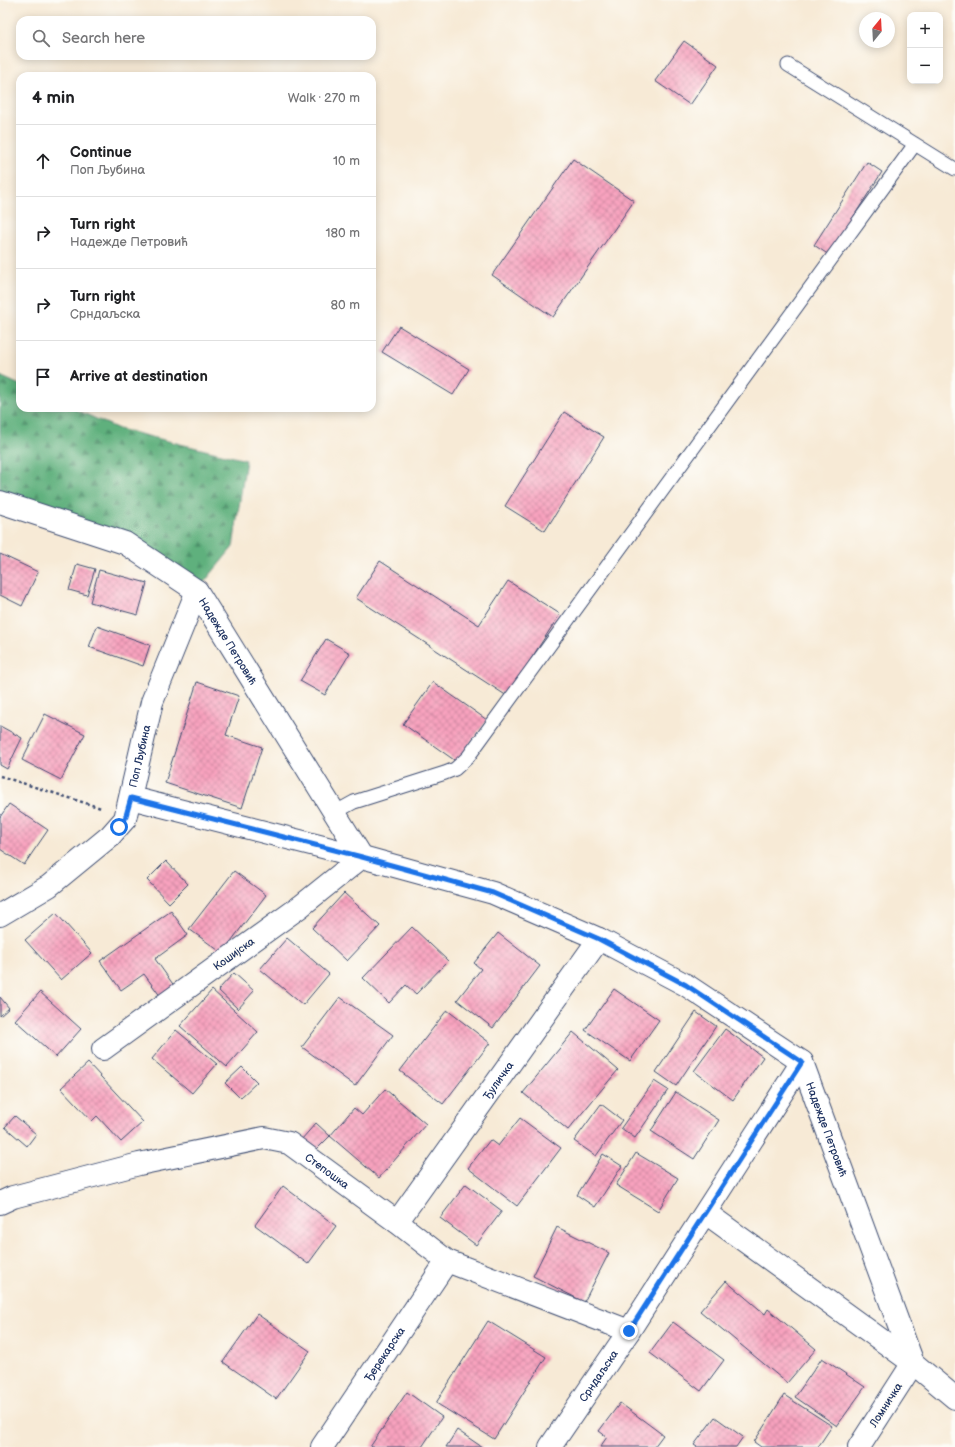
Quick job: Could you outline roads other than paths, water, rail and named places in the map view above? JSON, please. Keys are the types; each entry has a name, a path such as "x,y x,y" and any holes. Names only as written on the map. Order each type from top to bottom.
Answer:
{"street":[{"name":"Надежде Петровић","path":"0,502 125,543 197,591 362,857"},
{"name":"Поп Љубина","path":"0,915 49,886 114,832 125,819 152,702 197,591"},
{"path":"129,806 362,857 493,893 599,939 686,985 802,1062"},
{"name":"Кошијска","path":"103,1049 301,906 362,857"},
{"name":"Ђуличка","path":"397,1222 599,939"},
{"name":"Надежде Петровић","path":"802,1062 913,1364"},
{"name":"Срндаљска","path":"550,1447 629,1331 802,1062"},
{"name":"Степошка","path":"0,1203 13,1198 139,1164 264,1138 289,1143 397,1222 447,1261 629,1331"},
{"path":"706,1213 913,1364 955,1398"},
{"name":"Ђерекарска","path":"322,1447 447,1261"},
{"name":"Ломничка","path":"859,1447 913,1364"}],"lane":[{"path":"788,65 955,170"},
{"path":"334,812 354,802 455,769 468,757 915,144"}]}
